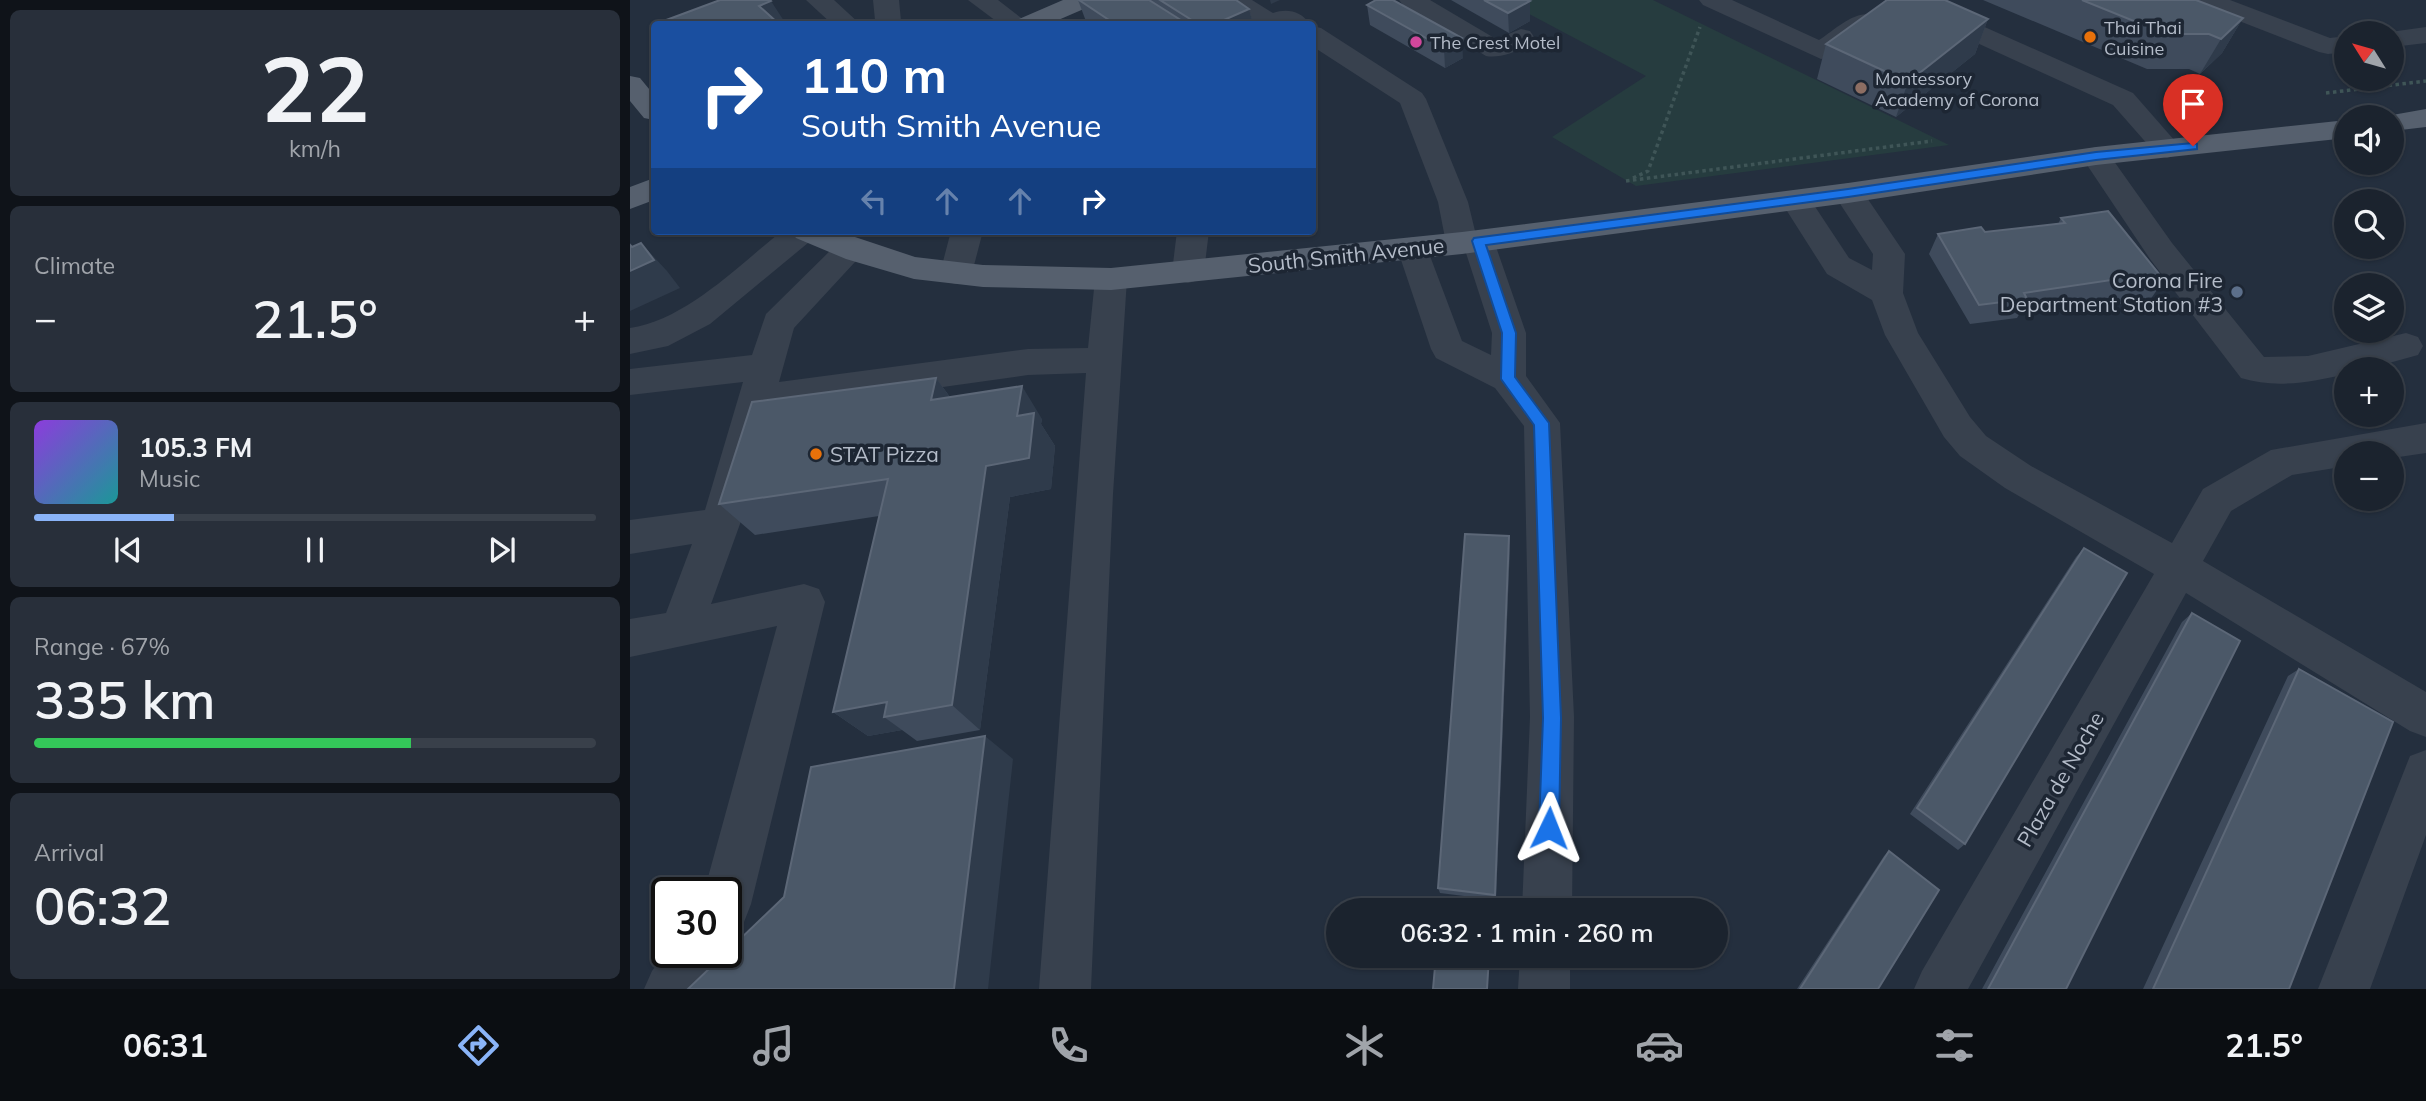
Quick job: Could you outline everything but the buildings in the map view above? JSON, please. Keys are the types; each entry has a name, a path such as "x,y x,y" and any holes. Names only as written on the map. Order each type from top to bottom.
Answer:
{"main road":[{"path":"1035,21 1084,0"},
{"path":"630,84 651,108"},
{"path":"2404,121 2426,118"},
{"name":"South Smith Avenue","path":"816,235 914,268 1111,279 1470,242 1795,201 2096,156 2245,142 2334,130"},
{"path":"630,199 651,189"}],"street":[{"path":"819,0 844,21"},
{"path":"886,0 888,21"},
{"path":"981,0 1012,21"},
{"path":"1235,0 1267,21"},
{"path":"1412,0 1495,50 1521,37"},
{"path":"1712,0 1821,51 1897,0"},
{"path":"1747,17 1773,0"},
{"path":"1903,0 2123,99 2167,149"},
{"path":"2207,0 2328,46 2334,45"},
{"path":"2404,38 2426,35"},
{"path":"1316,37 1412,99 1509,333 1508,379"},
{"path":"2096,156 2161,251 2253,369 2272,374 2374,355 2406,346"},
{"path":"1848,193 1889,254 1885,293 1902,335 1957,427 1973,446 2018,477 2180,568 2426,716"},
{"path":"1795,201 1838,266 1885,293"},
{"path":"630,341 656,337 698,316 800,235"},
{"path":"956,272 966,235"},
{"path":"1188,272 1193,235"},
{"path":"681,629 720,524 778,323 851,248"},
{"path":"1413,248 1448,349 1508,379 1542,423 1552,718 1547,898"},
{"path":"1065,989 1094,494 1111,279"},
{"path":"630,382 761,382 1028,362 1106,360"},
{"name":"Plaza de Noche","path":"1940,989 2217,500 2284,461 2426,438"},
{"path":"630,537 720,524"},
{"path":"630,638 804,602 733,877"},
{"path":"2344,989 2426,772"},
{"path":"670,989 685,968"},
{"path":"1544,989 1545,968"}],"path":[{"path":"1701,24 1648,171 1626,181 1932,141"},
{"path":"2326,93 2426,81"}],"green space":[{"path":"1503,0 1653,0 1949,145 1636,186 1552,137 1646,76"}],"place":[{"name":"Thai Thai Cuisine","path":"2090,37"},
{"name":"The Crest Motel","path":"1416,42"},
{"name":"Montessory Academy of Corona","path":"1861,88"},
{"name":"Corona Fire Department Station #3","path":"2237,292"},
{"name":"STAT Pizza","path":"816,454"}],"route":[{"path":"1549,828 1552,718 1542,423 1508,379 1509,333 1478,241 1848,193 2096,156 2193,146"}]}
